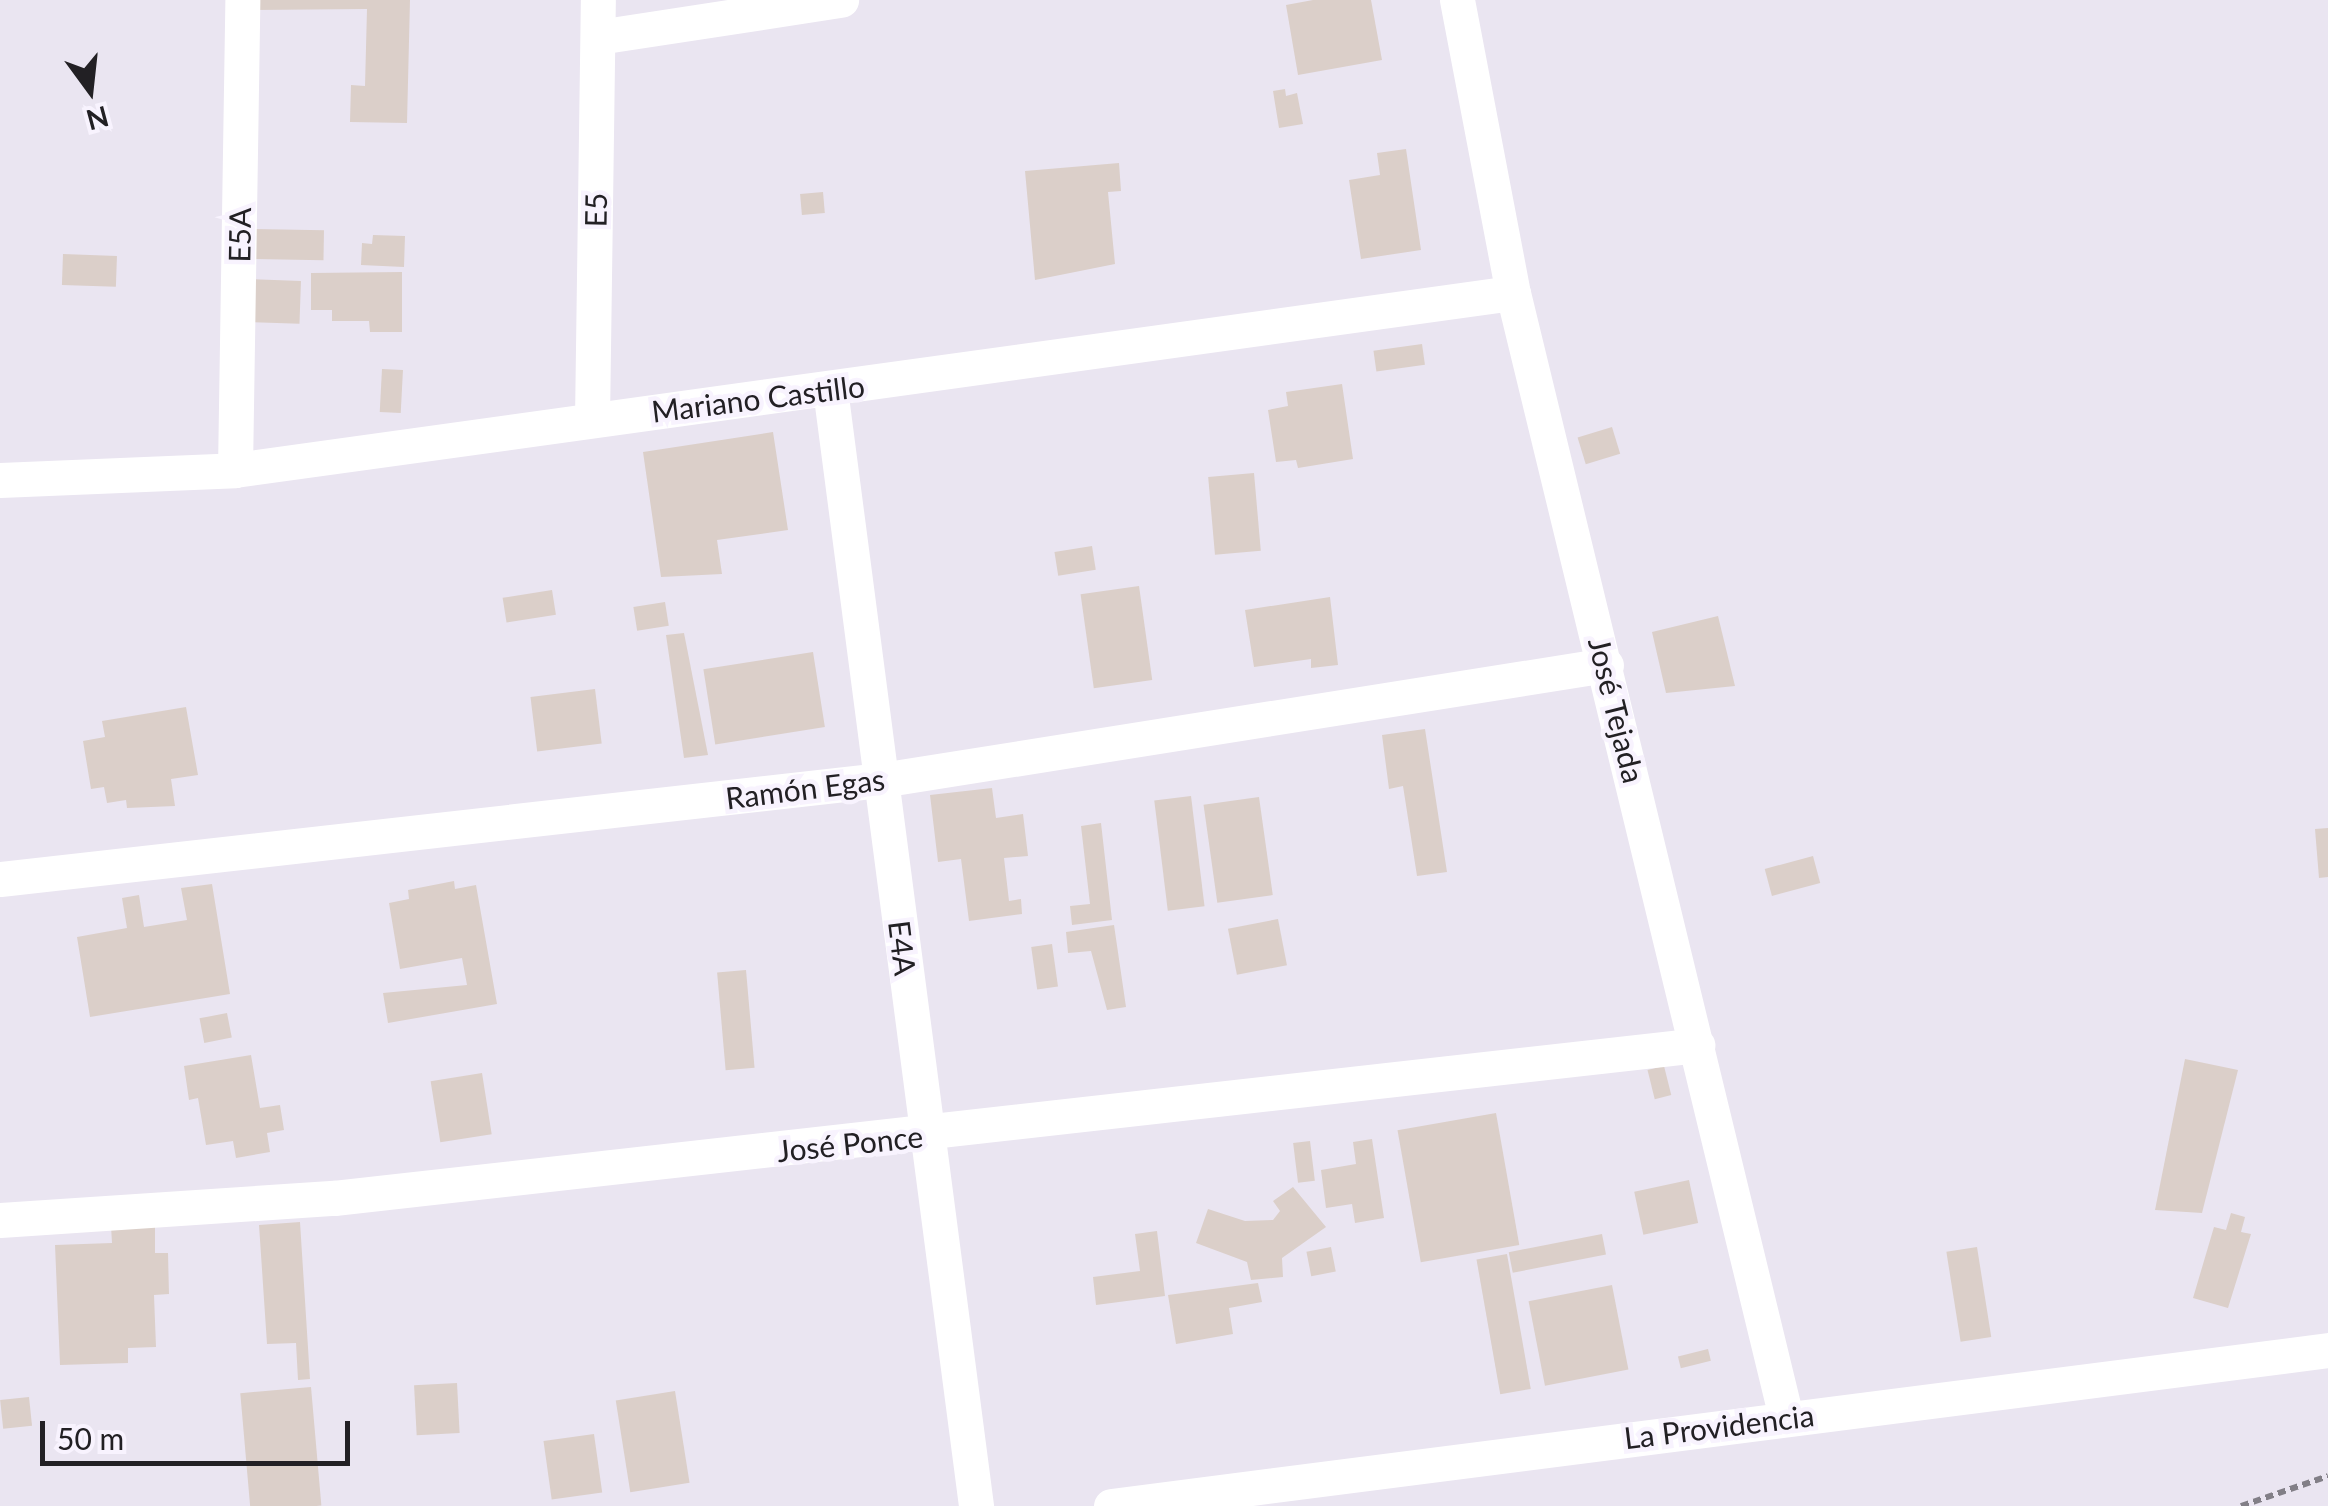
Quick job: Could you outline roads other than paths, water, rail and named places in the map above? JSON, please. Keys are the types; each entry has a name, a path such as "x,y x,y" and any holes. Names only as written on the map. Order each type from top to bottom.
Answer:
{"street":[{"name":"E5A","path":"235,470 242,0"},
{"name":"E5","path":"592,420 598,0"},
{"path":"598,37 841,0"},
{"name":"José Tejada","path":"1458,0 1513,293 1786,1417"},
{"name":"Mariano Castillo","path":"0,480 235,470 1513,293"},
{"name":"E4A","path":"830,390 976,1506"},
{"name":"Ramón Egas","path":"0,879 881,780 1606,665"},
{"name":"José Ponce","path":"0,1220 334,1198 928,1135 1697,1045"},
{"name":"La Providencia","path":"1111,1506 2328,1350"}]}
